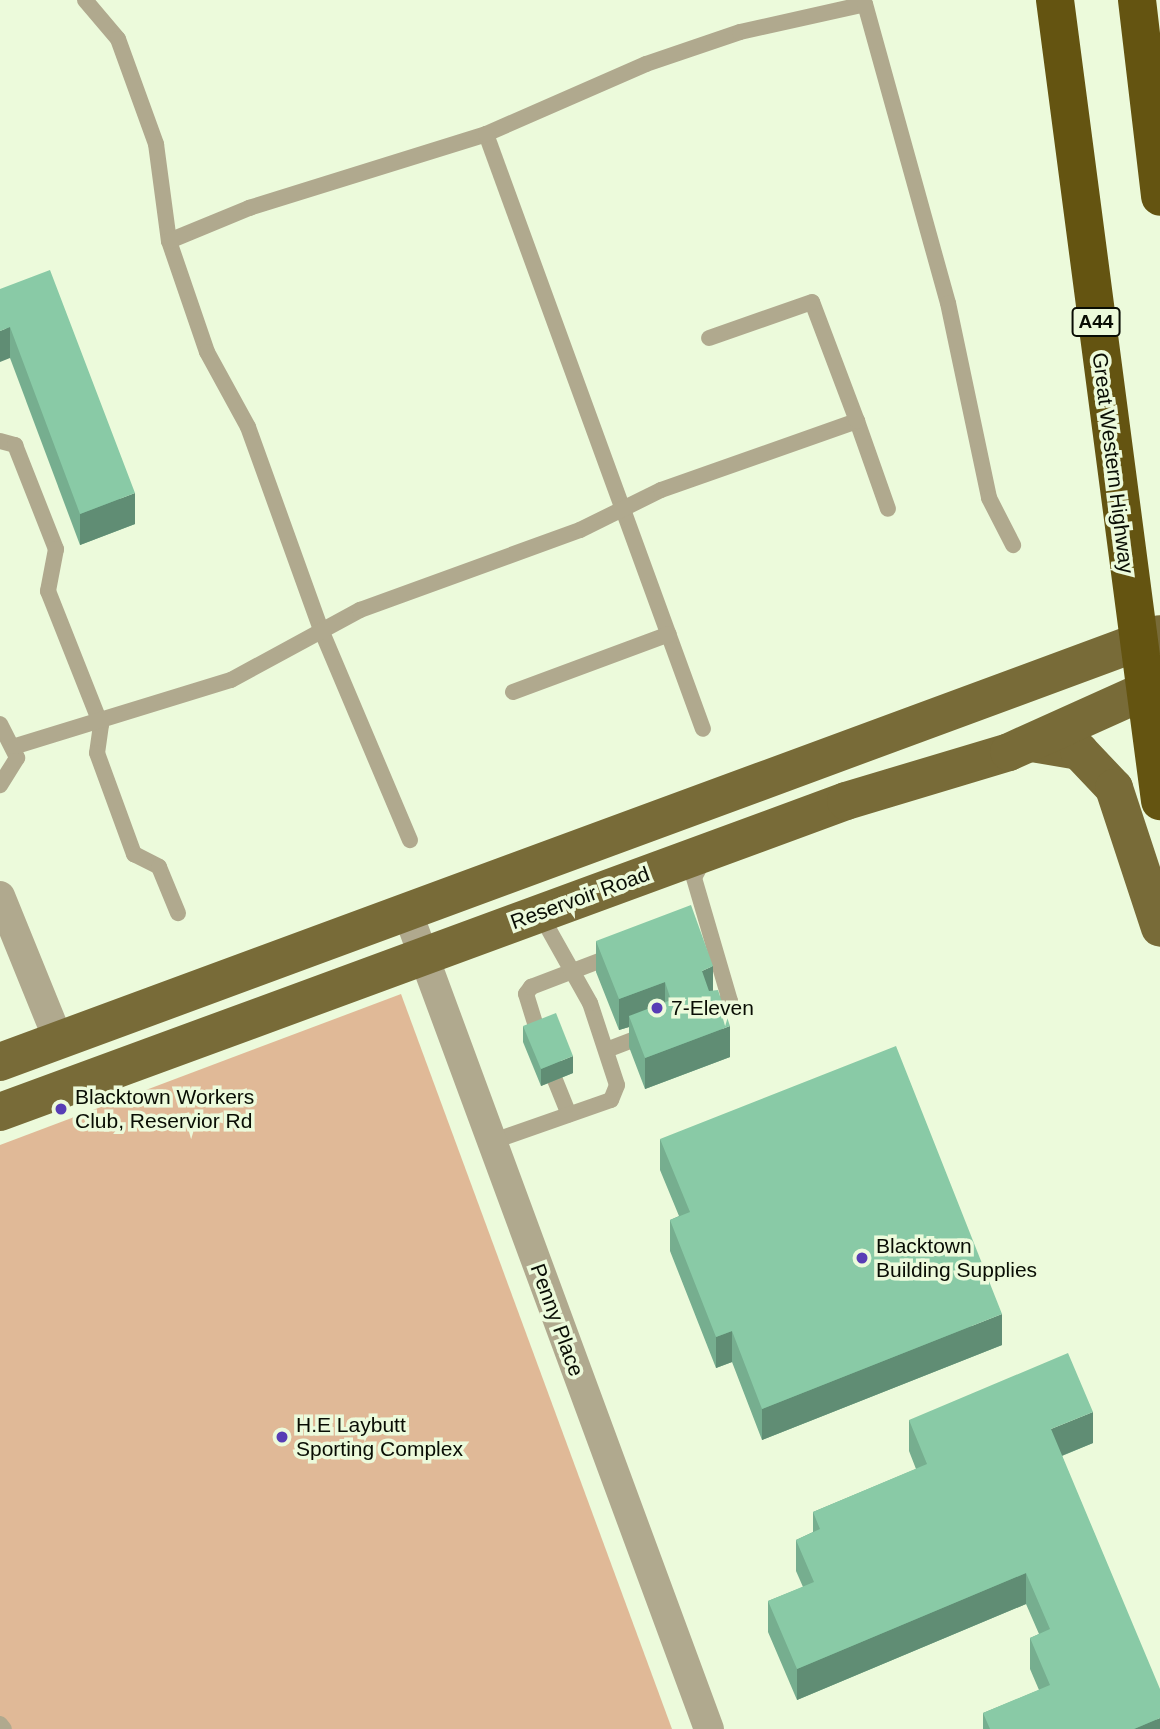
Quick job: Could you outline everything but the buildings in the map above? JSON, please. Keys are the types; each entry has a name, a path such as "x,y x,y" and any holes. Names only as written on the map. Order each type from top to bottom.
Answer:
{"highway":[{"name":"Great Western Highway","path":"1055,0 1148,638 1160,801"},
{"path":"1137,0 1160,197"}],"main road":[{"path":"0,1062 1148,638"},
{"name":"Reservoir Road","path":"0,1112 708,850 1032,743 1152,687"},
{"path":"1032,743 1079,751 1114,788 1134,833 1160,928"}],"street":[{"path":"0,896 59,1041"},
{"name":"Penny Place","path":"407,911 709,1729"}],"lane":[{"path":"88,1 118,39 156,144 169,241 206,352 248,427 322,632 410,840"},
{"path":"169,241 249,208 486,134 646,64 740,32 865,4 948,303 989,498 1013,545"},
{"path":"486,134 703,729"},
{"path":"709,338 812,302 888,509"},
{"path":"16,746 101,725 231,680 360,610 580,530 621,508 857,422"},
{"path":"0,442 15,445 56,549 48,591 101,725 97,753 134,854 159,867 178,913"},
{"path":"513,692 669,634"},
{"path":"0,724 16,746 16,768 0,785"},
{"path":"609,1049 730,1001 707,960 696,926 694,878 708,850"},
{"path":"491,1142 615,1094 609,1049 596,1001 540,914"},
{"path":"539,1036 526,994 574,970 638,947"},
{"path":"555,1080 569,1114"},
{"path":"0,1724 4,1729"}],"shaded area":[{"name":"H.E Laybutt Sporting Complex","path":"401,994 672,1729 0,1729 0,1145"}],"place":[{"name":"7-Eleven","path":"657,1008"},
{"name":"Blacktown Workers Club, Reservior Rd","path":"61,1109"},
{"name":"Blacktown Building Supplies","path":"862,1258"},
{"name":"H.E Laybutt Sporting Complex","path":"282,1437"}]}
